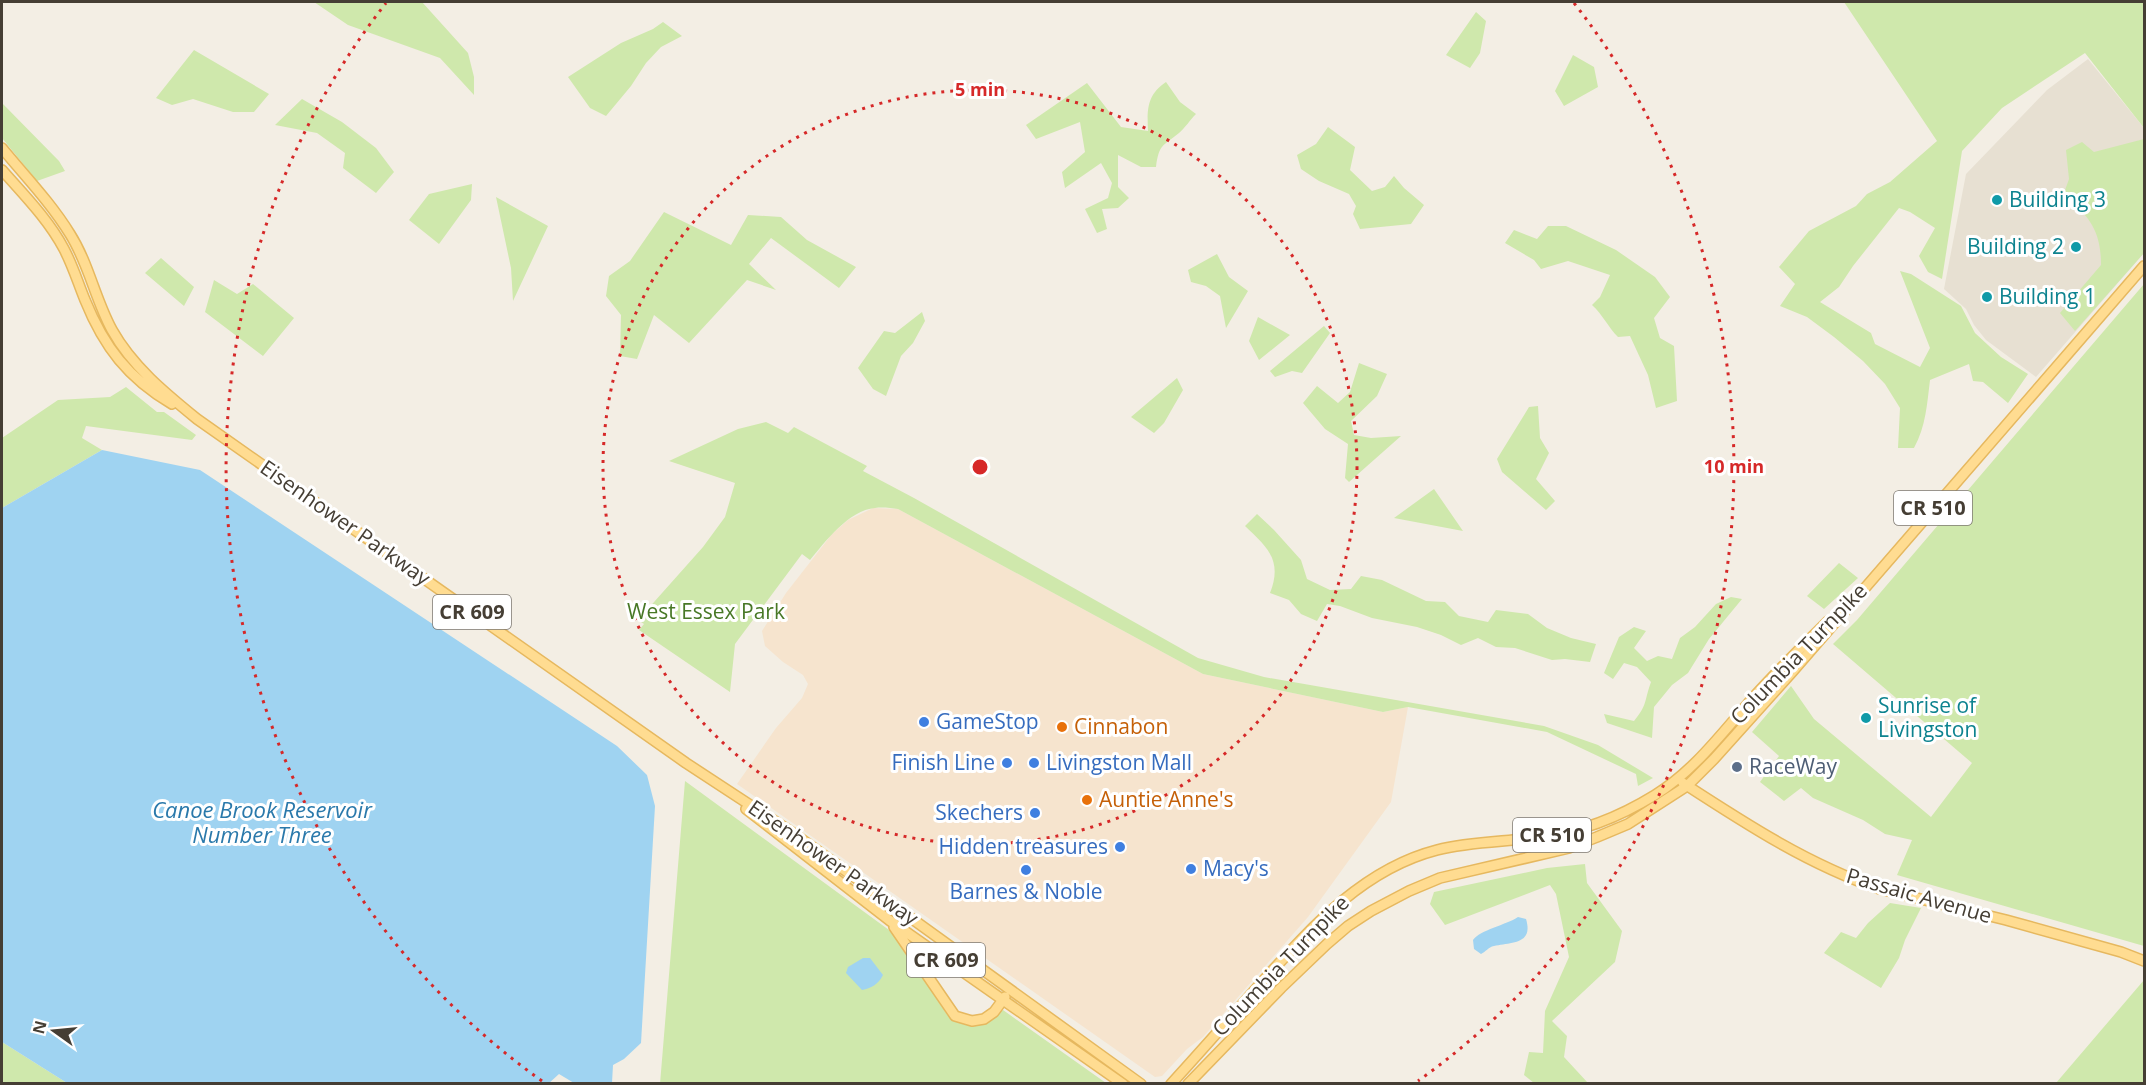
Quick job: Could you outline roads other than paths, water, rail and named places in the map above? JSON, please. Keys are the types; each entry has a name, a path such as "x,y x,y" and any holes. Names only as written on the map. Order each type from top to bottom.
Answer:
{"main road":[{"name":"Eisenhower Parkway","path":"2,148 70,233 84,261 105,315 127,351 167,394 197,419"},
{"name":"Eisenhower Parkway","path":"2,170 37,209 63,248 95,322 119,363 152,392 197,419 699,772 796,835 1141,1083"},
{"name":"CR 510","path":"1871,580 2145,266"},
{"name":"Columbia Turnpike","path":"1171,1082 1331,909 1384,872 1408,860 1437,850 1572,831 1633,808 1677,779 1696,762 1797,652 1871,580"},
{"name":"Columbia Turnpike","path":"1188,1083 1327,944 1348,926 1371,911 1440,878 1569,848 1628,824 1687,786 1727,745 1871,580"},
{"name":"Eisenhower Parkway","path":"699,772 889,920 1123,1083"},
{"name":"Passaic Avenue","path":"1677,779 1780,843 1833,872 1855,881 2086,942 2145,961"},
{"path":"889,920 955,1016 972,1022 984,1019 994,1012 1009,987"},
{"path":"1194,1083 1200,1072"}],"water":[{"name":"Canoe Brook Reservoir Number Three","path":"102,450 200,470 617,746 647,775 655,806 641,1043 624,1059 613,1065 612,1083 574,1083 559,1074 548,1084 67,1083 2,1042 2,508"},
{"path":"1518,917 1526,919 1528,927 1524,938 1513,943 1492,947 1481,954 1474,949 1473,940 1476,936"},
{"path":"863,958 870,958 883,975 874,986 862,990 846,973 848,967"}],"place":[{"name":"Building 3","path":"1997,200"},
{"name":"Building 2","path":"2076,247"},
{"name":"Building 1","path":"1987,297"},
{"name":"Sunrise of Livingston","path":"1866,718"},
{"name":"GameStop","path":"924,722"},
{"name":"Cinnabon","path":"1062,727"},
{"name":"Finish Line","path":"1007,763"},
{"name":"Livingston Mall","path":"1034,763"},
{"name":"RaceWay","path":"1737,767"},
{"name":"Auntie Anne's","path":"1087,800"},
{"name":"Skechers","path":"1035,813"},
{"name":"Hidden treasures","path":"1120,847"},
{"name":"Macy's","path":"1191,869"},
{"name":"Barnes & Noble","path":"1026,870"}],"park label":[{"name":"West Essex Park","path":"706,612"}]}
